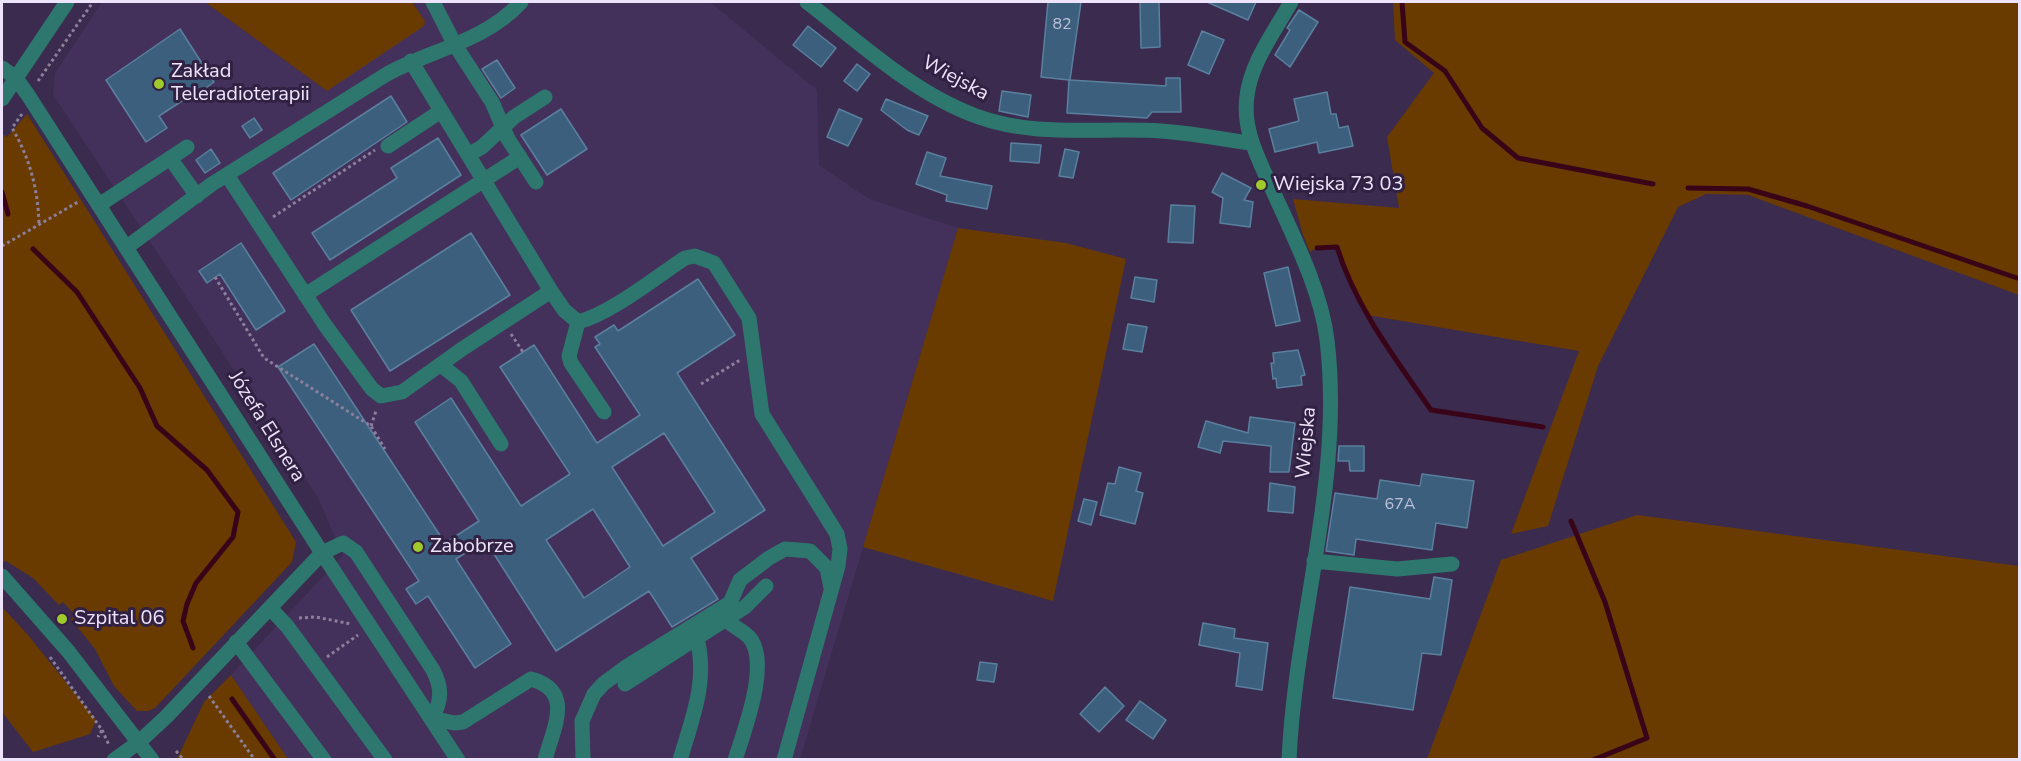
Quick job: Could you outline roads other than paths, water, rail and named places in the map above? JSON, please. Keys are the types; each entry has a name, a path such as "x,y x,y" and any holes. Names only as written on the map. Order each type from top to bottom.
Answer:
{"street":[{"path":"2,99 67,2"},
{"path":"433,2 455,45 492,102 502,126 536,182"},
{"path":"127,248 227,175 411,61 455,45 494,24 521,2"},
{"name":"Wiejska","path":"807,2 915,83 953,106 999,124 1062,129 1161,131 1251,143"},
{"name":"Wiejska","path":"1289,759 1291,707 1328,471 1332,408 1327,337 1309,273 1251,143 1246,117 1247,95 1253,70 1291,2"},
{"path":"411,61 551,291 564,310 578,322"},
{"name":"Józefa Elsnera","path":"2,68 15,77 28,95 322,554 458,759"},
{"path":"468,154 482,147 502,126 545,97"},
{"path":"388,146 441,111"},
{"path":"95,199 187,147"},
{"path":"305,295 520,156"},
{"path":"170,158 197,196"},
{"path":"227,175 305,295 372,389 381,396 402,392 462,349 551,291"},
{"path":"578,322 590,319 607,309 684,258 695,256 714,263 749,318 762,414 837,534 840,549 832,591 784,759"},
{"path":"578,322 569,356 571,363 604,412"},
{"path":"441,365 454,373 461,381 501,444"},
{"path":"114,759 139,742 166,717 322,554 343,543 356,552 440,684 440,699 432,718 454,723 463,722 531,680 543,683 556,695 559,704 545,759"},
{"path":"583,759 582,721 594,693 626,667 730,603 740,580 769,558 785,549 810,551 827,568 832,591"},
{"path":"1314,561 1397,569 1452,564"},
{"path":"2,576 68,651 152,759"},
{"path":"625,684 726,620 758,597 766,586"},
{"path":"270,608 293,634 385,759"},
{"path":"726,620 749,638 755,648 757,665 753,701 735,759"},
{"path":"680,759 701,688 702,657 697,639"},
{"path":"236,642 324,759"}],"waterway":[{"path":"1402,2 1405,42 1445,71 1482,128 1518,158 1653,184"},
{"path":"1688,188 1748,189 1807,206 2020,279"},
{"path":"2,192 8,214"},
{"path":"1317,248 1337,247 1366,312 1390,352 1431,410 1543,427"},
{"path":"33,249 77,292 140,388 157,426 207,470 238,512 233,537 196,583 187,604 183,621 193,648"},
{"path":"1571,521 1605,602 1647,738 1593,760"},
{"path":"232,699 275,760"}],"place":[{"name":"Zakład Teleradioterapii","path":"159,84"},
{"name":"Wiejska 73 03","path":"1261,185"},
{"name":"Zabobrze","path":"418,547"},
{"name":"Szpital 06","path":"62,619"}]}
